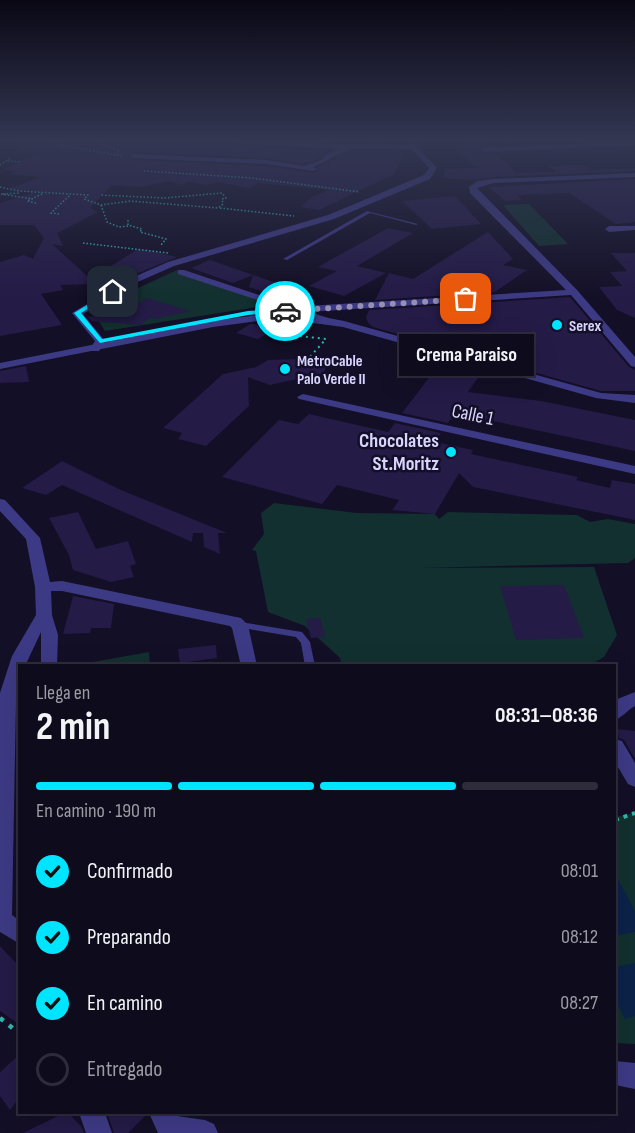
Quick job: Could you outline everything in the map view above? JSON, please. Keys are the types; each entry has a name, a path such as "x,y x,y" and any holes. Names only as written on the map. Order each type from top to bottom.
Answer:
{"street":[{"path":"98,345 77,313 130,282 171,264 323,218 393,192"},
{"path":"473,192 574,292 635,364"},
{"path":"609,229 635,228"},
{"path":"532,294 551,283 554,277 550,267"},
{"path":"181,272 298,313 323,318 600,396 635,401"},
{"path":"0,361 249,317 334,308 574,292"},
{"path":"334,308 331,311 333,316 344,324"},
{"path":"0,366 98,345"},
{"name":"Calle 1","path":"303,397 635,470"},
{"path":"0,503 33,538 43,587 44,615 50,635 49,664"},
{"path":"43,587 62,586 226,619 240,625 249,664"},
{"path":"18,933 1,920 7,702 12,671 27,638 44,615"},
{"path":"616,712 621,705 635,698"},
{"path":"616,748 635,779"},
{"path":"616,1073 635,1076"},
{"path":"92,1114 99,1133"},
{"path":"163,1114 170,1128 205,1133"}],"lane":[{"path":"355,207 416,224"},
{"path":"285,259 370,212"},
{"path":"240,625 299,634 305,642 310,664"}],"path":[{"path":"17,198 21,192"},
{"path":"36,203 27,201 46,192"},
{"path":"33,199 1,195 46,192 88,195 84,199 101,205 130,201 323,218"},
{"path":"359,192 384,196"},
{"path":"100,195 164,198 222,194 226,198 222,199 224,204 218,208"},
{"path":"59,214 51,213 71,195"},
{"path":"101,205 107,222 119,227 130,226 142,229 141,232 149,236 166,239 161,245"},
{"path":"128,220 130,226"},
{"path":"83,243 177,254"},
{"path":"298,313 278,333 326,339 308,359"},
{"path":"616,820 635,813"},
{"path":"0,1018 18,1032"}],"green space":[{"path":"529,204 568,244 539,246 503,205"},
{"path":"177,270 276,304 105,331 93,312 110,301"},
{"path":"274,503 357,513 435,514 439,519 448,512 577,515 590,522 608,519 635,524 635,558 628,563 419,568 594,567 617,635 604,657 592,664 342,664 340,658 305,626 268,612 256,551 252,550 264,534 261,513"},
{"path":"149,652 150,664 82,664"},
{"path":"635,813 635,1044 616,1043 616,817"}],"water":[{"path":"616,876 635,911 635,932 616,936"},
{"path":"635,963 635,1016 625,1019 616,1001 616,967"}],"building":[{"path":"26,192 105,192 90,208 98,212 57,233 63,246 52,244 93,284 60,285 63,290 41,294 62,325 0,336 0,262 24,255 33,259 44,238 34,225 0,225 0,203 32,193"},
{"path":"324,192 357,192 319,210 300,207 312,197"},
{"path":"495,192 635,192 635,222 616,224 569,193 518,195 522,200 505,201"},
{"path":"455,196 481,224 432,229 402,201"},
{"path":"388,228 413,233 357,266 386,273 344,296 309,286 337,271 318,267"},
{"path":"488,232 513,259 503,265 527,270 495,292 375,300 389,273 413,279"},
{"path":"138,249 177,257 126,278 105,270"},
{"path":"611,253 635,253 635,318 617,310 599,287 622,286 610,272 627,271"},
{"path":"210,260 253,275 233,283 191,268"},
{"path":"253,275 302,292 285,299 249,287"},
{"path":"570,297 629,367 635,370 635,391 601,391 373,327 368,323 366,317 369,310"},
{"path":"147,298 191,311 155,319 149,318 141,325 92,321 88,317 128,309"},
{"path":"250,324 274,330 258,339 236,333"},
{"path":"328,358 324,373 270,385 248,377 249,406 206,446 178,439 182,433 163,428 223,374 256,367 268,360"},
{"path":"444,358 484,369 468,392 541,401 635,420 635,451 455,413 448,423 402,413"},
{"path":"26,366 29,382 0,383 0,371"},
{"path":"309,414 388,432 395,423 441,433 435,442 473,450 471,454 578,477 576,480 610,488 612,480 635,484 635,520 473,487 459,473 435,514 392,510 399,500 337,485 322,504 222,477 279,420 298,424"},
{"path":"62,461 121,490 227,533 218,533 220,554 204,547 203,533 193,533 192,542 62,485 46,495 22,488"},
{"path":"78,512 96,549 128,541 136,564 130,566 134,577 111,582 73,570 69,555 49,518"},
{"path":"564,585 584,638 516,640 500,586"},
{"path":"73,596 114,604 111,628 91,628 90,633 63,634"},
{"path":"320,618 325,637 311,638 306,619"},
{"path":"216,645 217,658 180,663 178,649"},
{"path":"617,729 635,731 635,759 624,740 619,738"},
{"path":"0,946 18,965 18,1024 0,1011"},
{"path":"18,1056 18,1100 10,1110 0,1096 0,1072"},
{"path":"62,1114 69,1114 81,1126 84,1133 23,1133"},
{"path":"107,1114 147,1114 128,1133 114,1133"}],"way so far":[{"path":"285,311 466,299"}],"place":[{"name":"Crema Paraiso","path":"466,299"},
{"name":"Serex","path":"557,325"},
{"name":"MetroCable Palo Verde II","path":"285,369"},
{"name":"Chocolates St.Moritz","path":"451,452"}],"route":[{"path":"113,292 77,313 100,341 248,313 285,311"}]}
